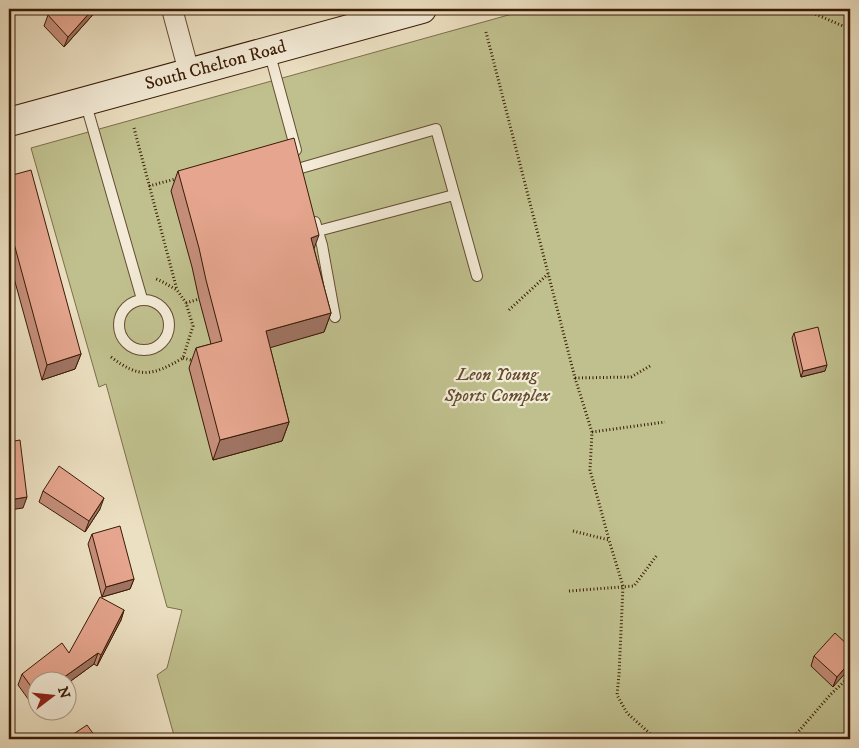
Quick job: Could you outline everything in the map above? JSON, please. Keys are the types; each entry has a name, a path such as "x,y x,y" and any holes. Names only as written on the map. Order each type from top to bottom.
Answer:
{"main road":[{"name":"South Chelton Road","path":"9,122 422,9"}],"street":[{"path":"172,9 189,72"}],"lane":[{"path":"269,50 302,173 436,129 477,276"},
{"path":"85,100 142,299"},
{"path":"318,231 454,195"},
{"path":"313,213 322,246 335,317"},
{"path":"142,299 154,301 161,306 167,315 169,323 166,338 160,344 148,350 139,350 132,347 121,336 119,328 119,319 124,308 133,301 142,299"}],"path":[{"path":"788,9 815,14 850,28"},
{"path":"486,32 575,378 592,432 590,470 623,586 617,695 627,713 656,739"},
{"path":"111,357 125,367 137,372 152,373 183,358 193,326 186,303 177,290 134,128"},
{"path":"149,186 187,176"},
{"path":"510,310 548,274"},
{"path":"136,280 149,277 177,290"},
{"path":"186,303 199,299"},
{"path":"183,358 196,362"},
{"path":"575,378 631,377 650,366"},
{"path":"592,432 665,422"},
{"path":"573,531 609,540"},
{"path":"569,591 634,586 657,555"},
{"path":"792,739 830,695 850,676"}],"green space":[{"name":"Leon Young Sports Complex","path":"530,9 850,9 850,739 175,739 157,675 167,668 182,610 167,607 106,384 99,387 31,148"}],"building":[{"path":"54,9 93,9 68,37 48,15"},
{"path":"294,138 319,235 311,238 331,313 266,331 289,422 220,440 196,348 222,341 178,171"},
{"path":"31,170 81,354 47,365 9,225 9,176"},
{"path":"818,327 827,365 803,371 794,333"},
{"path":"20,440 27,497 9,500 9,442"},
{"path":"59,466 104,498 89,521 43,491"},
{"path":"120,526 134,579 106,587 92,534"},
{"path":"100,597 124,610 101,655 98,653 74,670 28,670 28,682 22,674 62,643 69,653"},
{"path":"835,633 850,647 850,662 837,677 814,656"},
{"path":"87,725 97,739 66,739"}]}
